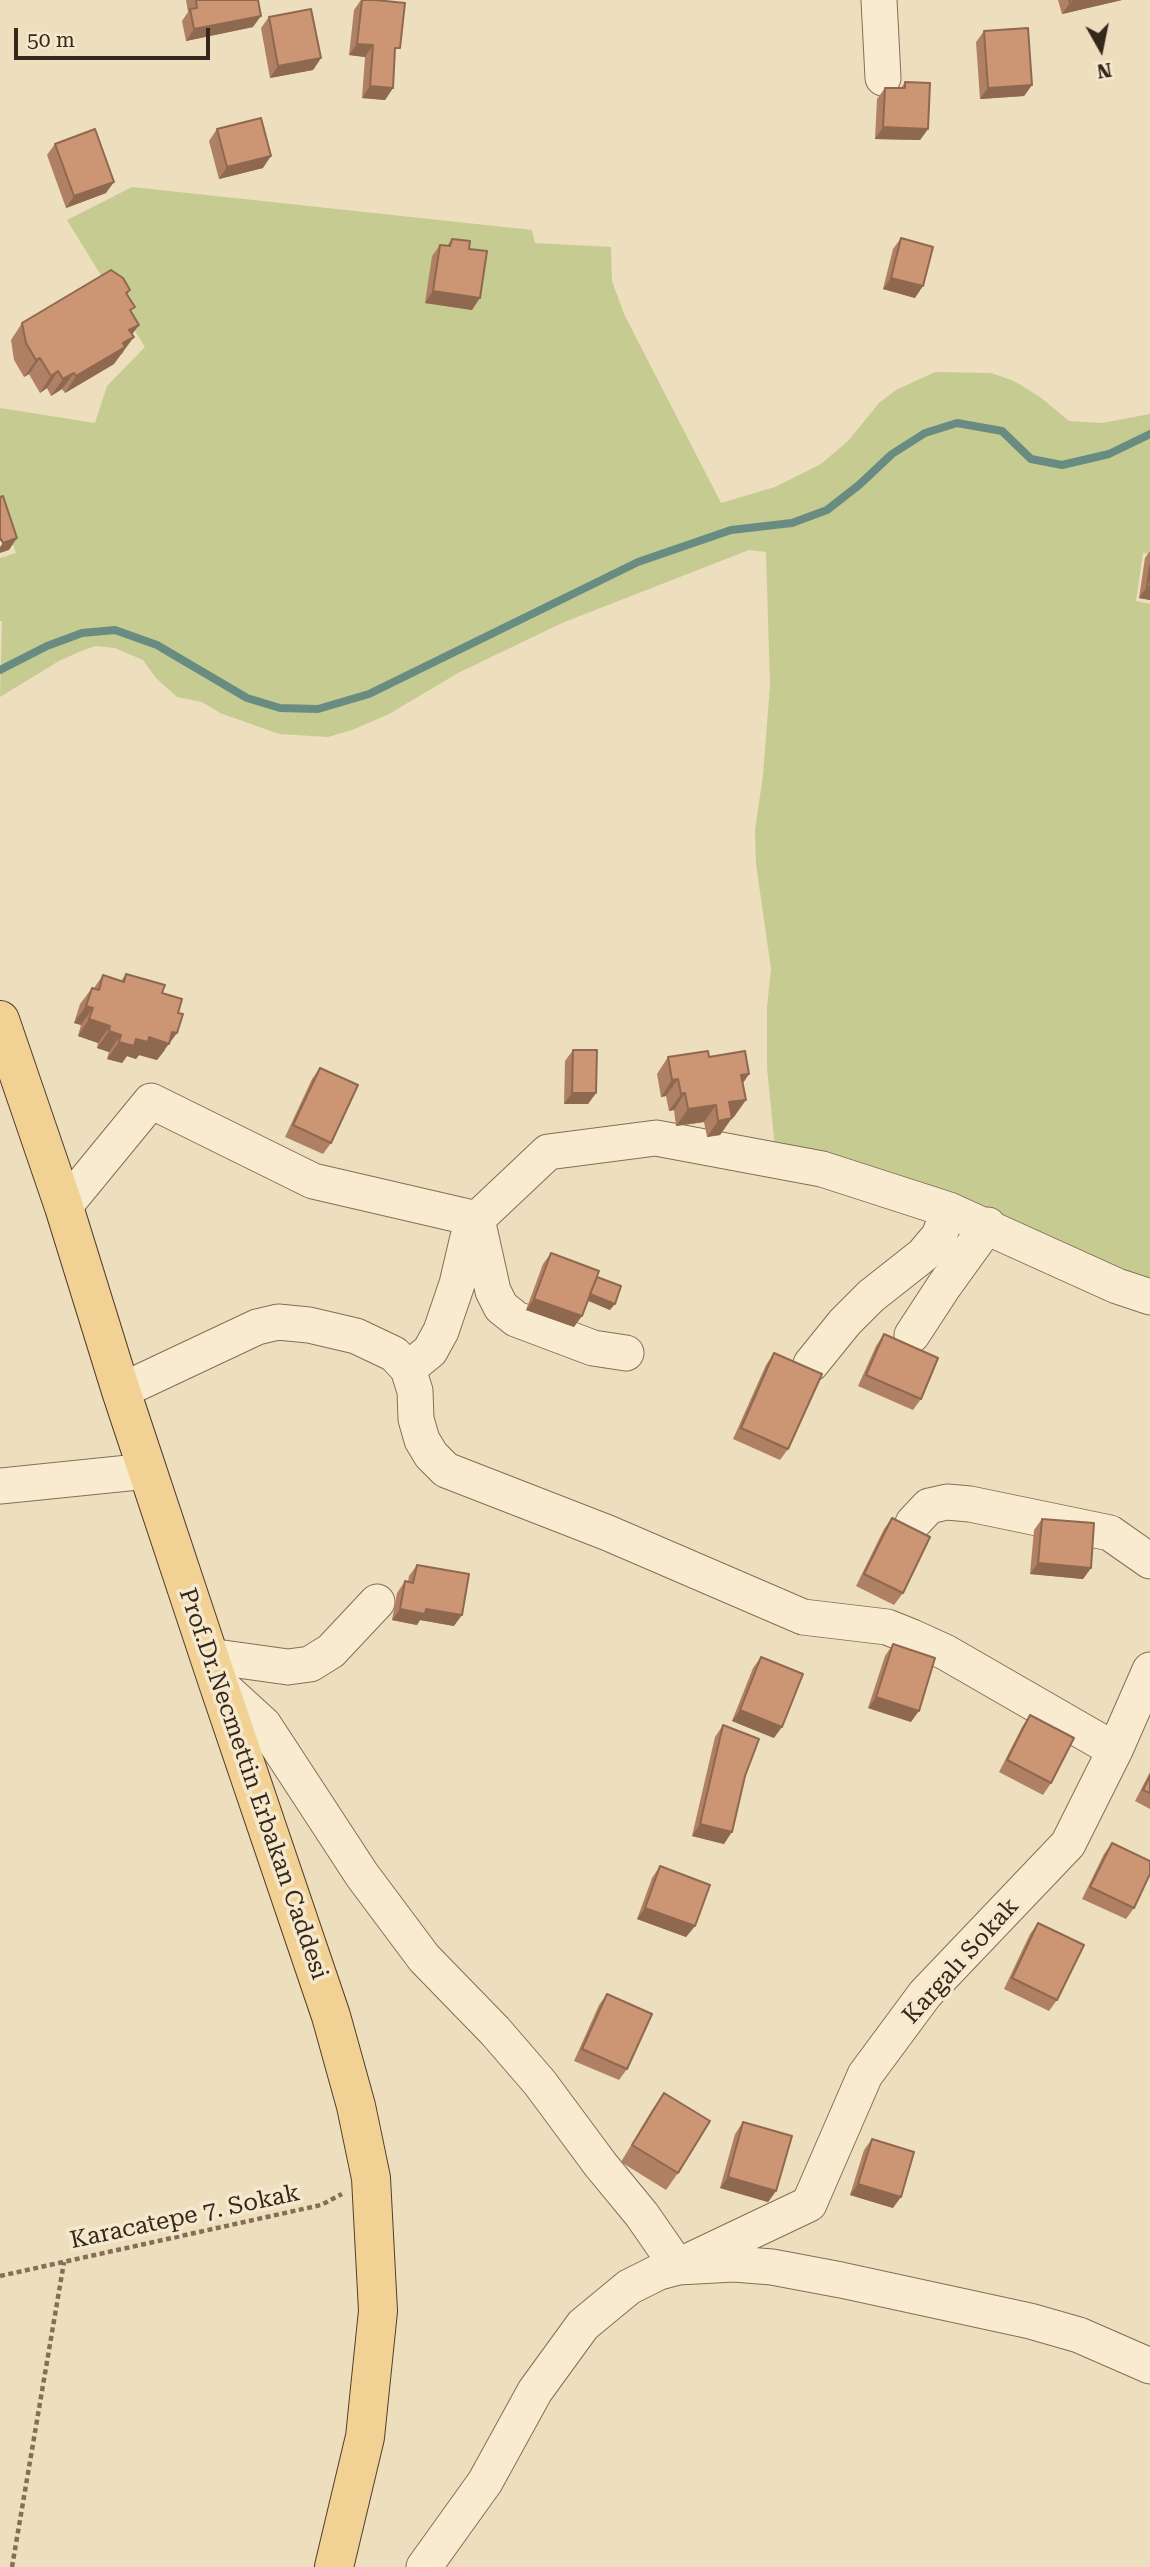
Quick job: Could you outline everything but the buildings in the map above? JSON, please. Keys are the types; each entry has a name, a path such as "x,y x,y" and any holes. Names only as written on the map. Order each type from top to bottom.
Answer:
{"main road":[{"name":"Prof.Dr.Necmettin Erbakan Caddesi","path":"0,1021 331,2016 356,2106 371,2178 378,2311 365,2437 334,2567"}],"street":[{"path":"879,0 883,78"},
{"path":"64,1207 151,1101 313,1181 477,1219"},
{"path":"408,1369 430,1351 441,1331 457,1284 468,1237 477,1219 548,1152 656,1138 822,1169 949,1210 1117,1286 1150,1297"},
{"path":"811,1364 845,1322 872,1296 923,1255 939,1236 949,1210"},
{"path":"477,1219 493,1292 501,1307 516,1319 593,1348 626,1353"},
{"path":"912,1335 988,1226"},
{"path":"121,1391 257,1326 278,1322 309,1325 356,1336 394,1354 408,1369 415,1391 416,1419 422,1440 431,1455 446,1470 608,1533 803,1616 825,1621 872,1624 899,1632 945,1652 1115,1750"},
{"path":"0,1486 148,1471"},
{"path":"914,1523 929,1506 947,1502 970,1504 1110,1533 1150,1561"},
{"path":"214,1669 310,1664 331,1651 377,1602"},
{"path":"214,1669 264,1725 362,1875 424,1958 495,2031 540,2083 678,2266 734,2264 772,2267 841,2280 1030,2321 1079,2335 1150,2367"},
{"name":"Kargalı Sokak","path":"424,2567 485,2482 535,2391 583,2325 629,2287 809,2204 865,2075 925,1994 1068,1844 1115,1750 1150,1670"}],"path":[{"name":"Karacatepe 7. Sokak","path":"0,2276 321,2205 371,2178"},
{"path":"12,2567 64,2262"}],"green space":[{"path":"132,187 532,230 535,243 611,247 612,281 624,314 721,503 775,487 821,464 848,441 879,403 896,390 935,372 991,373 1014,381 1040,397 1069,421 1102,423 1150,414 1150,554 1143,553 1136,601 1150,604 1150,1289 775,1148 767,1068 767,1007 771,969 756,864 755,830 763,775 770,685 766,552 749,550 562,623 458,673 389,714 328,737 279,734 220,713 202,702 177,697 156,678 143,660 115,648 95,646 79,652 0,697 0,558 16,553 0,507 0,408 95,423 107,386 145,347 67,220"}],"waterway":[{"path":"0,670 47,646 82,633 115,630 157,645 247,698 280,708 318,709 369,694 638,562 731,530 792,523 827,510 892,454 925,433 957,423 1002,431 1031,459 1062,465 1109,454 1150,434"}]}
